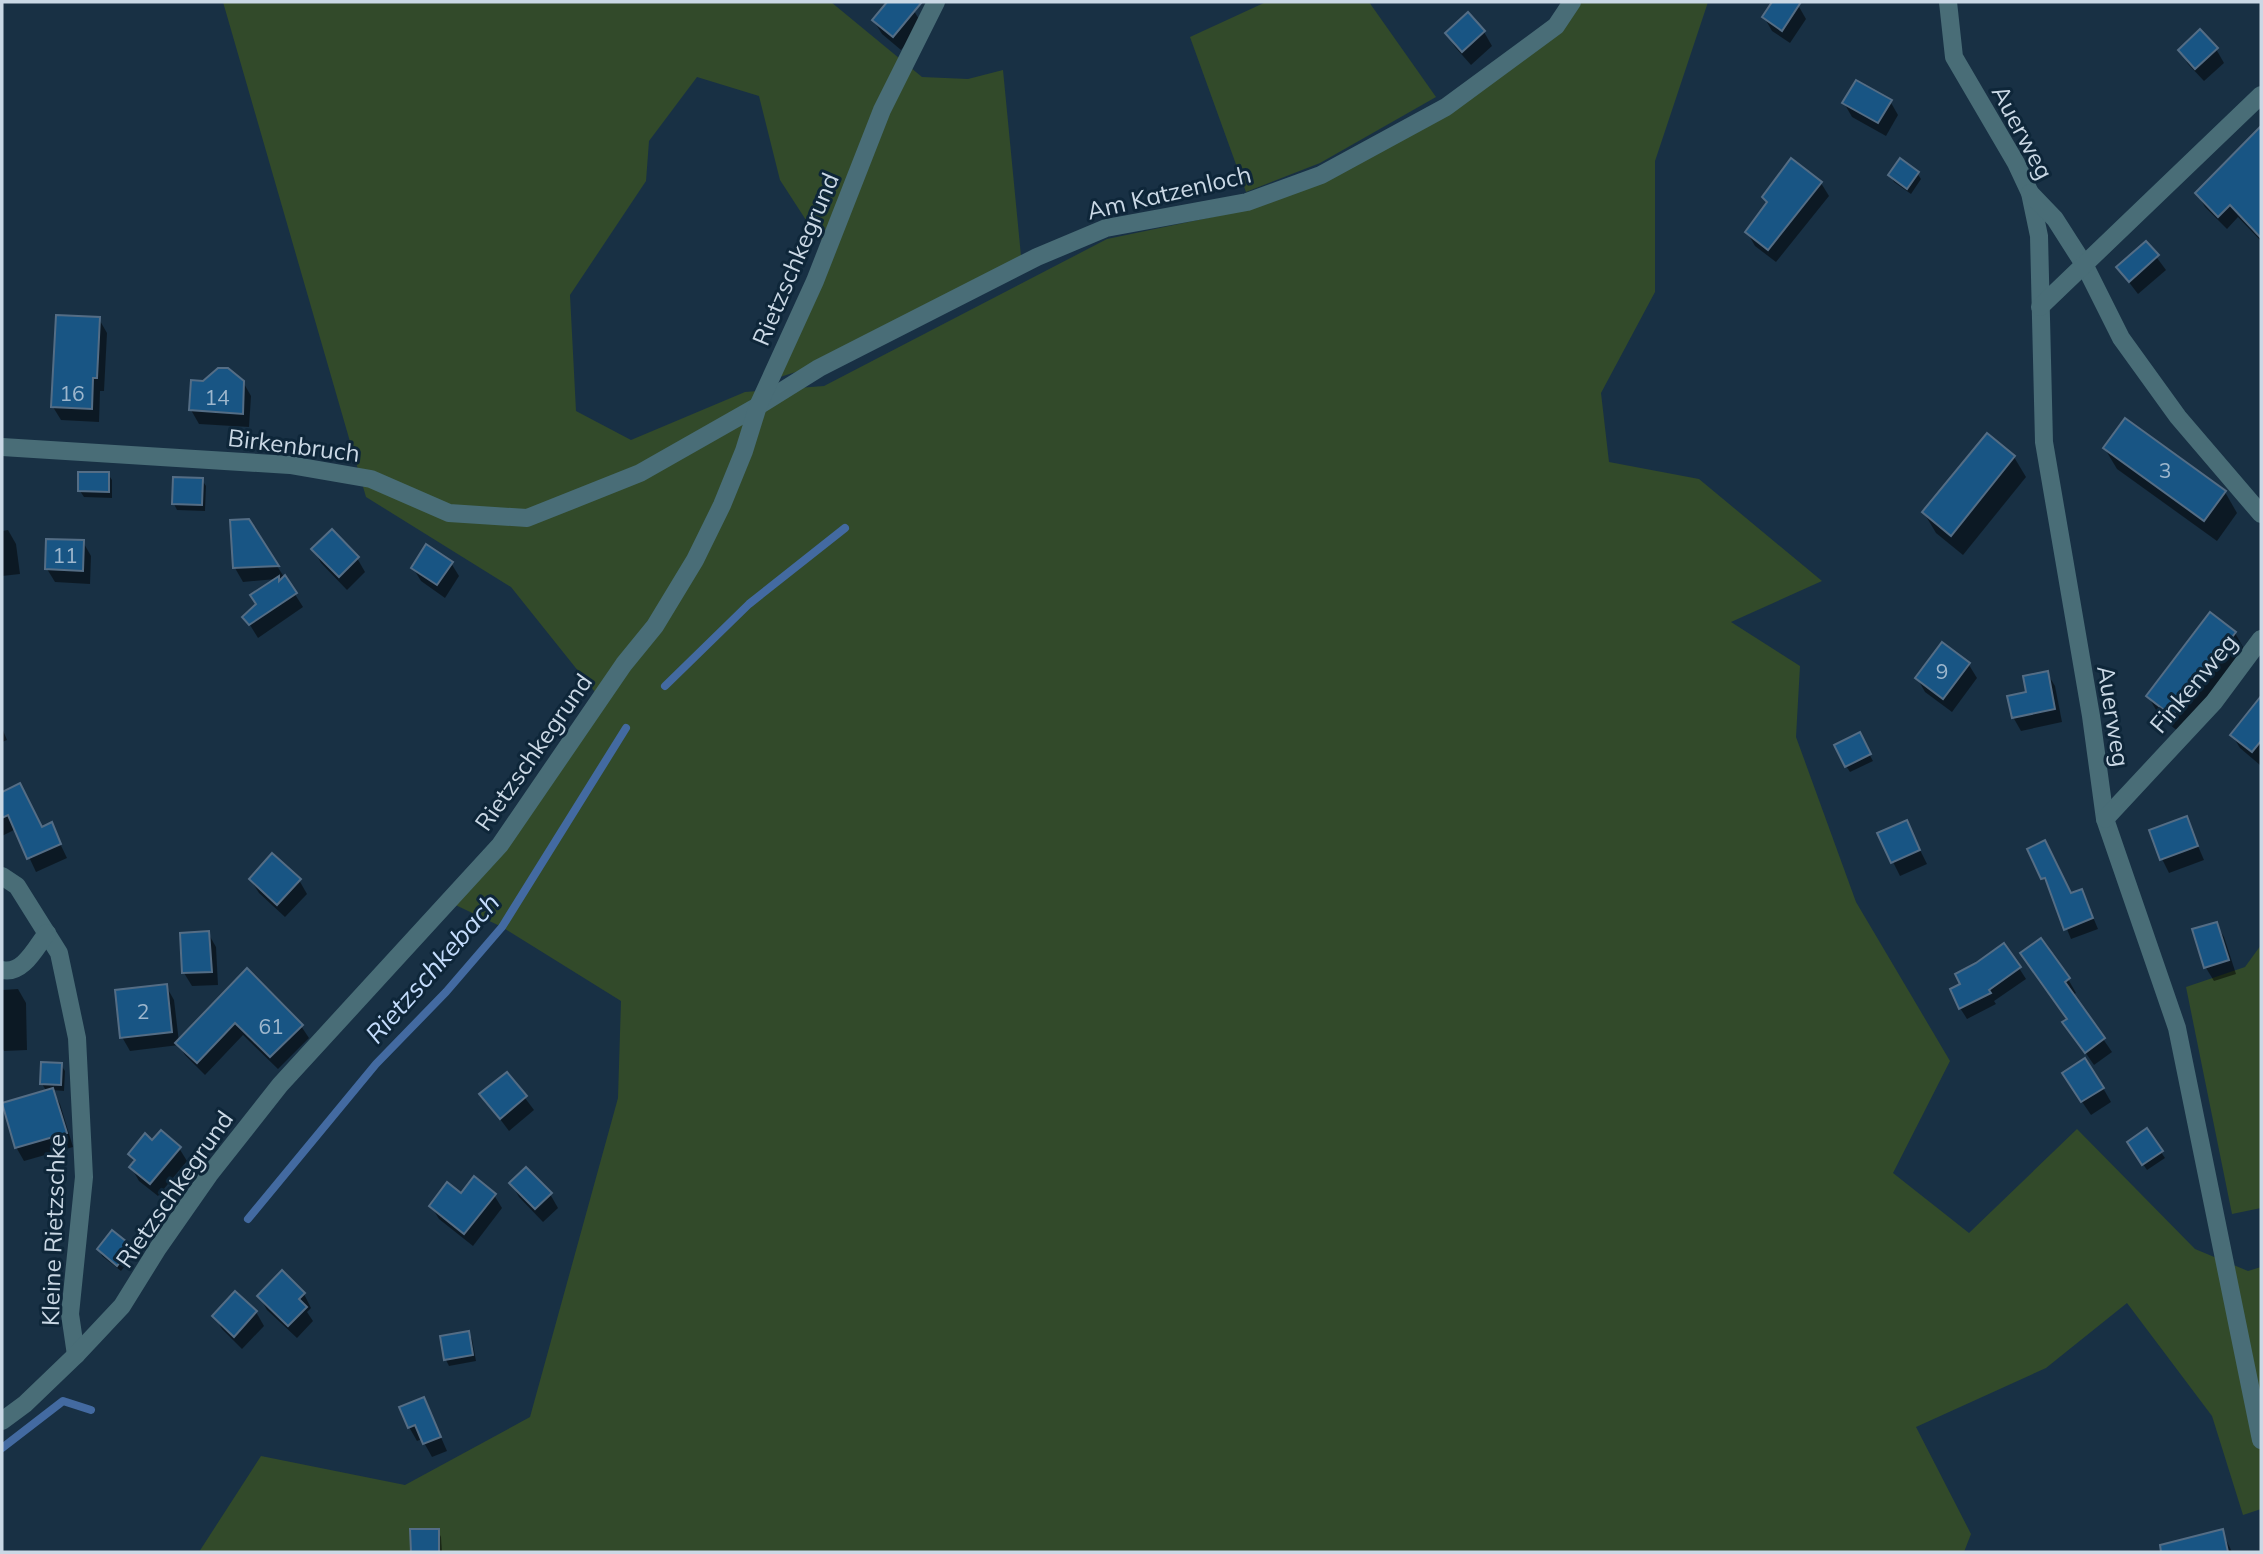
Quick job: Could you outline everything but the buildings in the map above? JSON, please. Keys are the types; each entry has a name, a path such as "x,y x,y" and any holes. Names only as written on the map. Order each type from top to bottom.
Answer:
{"street":[{"name":"Rietzschkegrund","path":"2,1421 25,1404 122,1306 209,1175 280,1085 500,845 624,664 655,626 695,561 727,494 758,406 815,281 882,110 936,2"},
{"name":"Am Katzenloch","path":"758,406 819,368 1037,257 1106,228 1247,202 1321,175 1446,107 1556,26 1572,2"},
{"name":"Auerweg","path":"1948,2 1955,57 2016,163 2029,193 2039,236 2044,442 2091,716 2105,819 2177,1028 2261,1440"},
{"path":"2040,307 2261,95"},
{"path":"2029,193 2055,219 2085,265 2122,338 2178,417 2261,514"},
{"name":"Birkenbruch","path":"2,447 290,465 371,479 450,513 527,518 640,473 758,406"},
{"name":"Finkenweg","path":"2105,819 2214,702 2261,639"},
{"name":"Kleine Rietzschke","path":"2,876 17,886 59,953 77,1038 84,1177 70,1314 76,1355"},
{"path":"2,970 8,971 22,966 47,933"}],"green space":[{"path":"223,2 831,2 922,77 968,79 1003,70 1021,256 799,371 780,377 836,251 815,234 780,180 759,96 697,77 649,141 646,181 570,295 576,411 631,440 745,392 824,386 1107,239 1246,210 1446,107 1572,2 1708,2 1655,161 1655,292 1601,393 1609,462 1699,479 1822,581 1731,622 1800,666 1796,737 1856,902 1950,1061 1893,1173 1969,1233 2077,1129 2195,1249 2248,1271 2261,1267 2261,1509 2243,1515 2212,1416 2127,1303 2046,1368 1916,1427 1971,1534 1964,1552 199,1552 261,1456 405,1485 530,1417 618,1098 621,1001 502,927 447,901 493,847 599,697 511,587 366,497"},
{"path":"1266,2 1369,2 1436,97 1320,163 1246,192 1190,37"},
{"path":"2261,945 2261,1208 2232,1214 2186,987 2245,967"}],"waterway":[{"name":"Rietzschkebach","path":"665,686 749,604 845,528"},
{"name":"Rietzschkebach","path":"248,1219 376,1064 446,992 502,927 626,728"},
{"name":"Rietzschkebach","path":"2,1448 63,1401 91,1410"}]}
